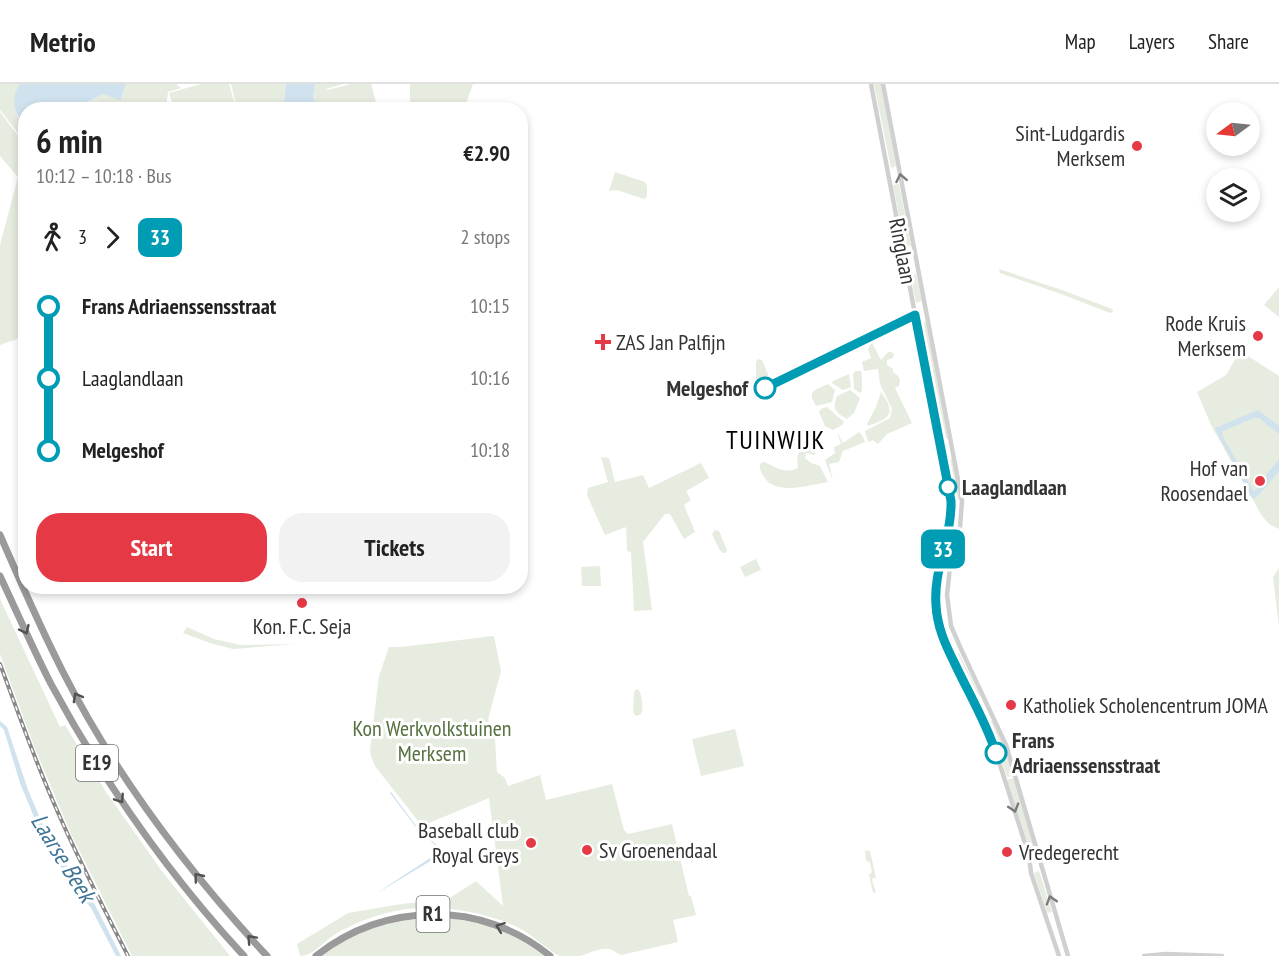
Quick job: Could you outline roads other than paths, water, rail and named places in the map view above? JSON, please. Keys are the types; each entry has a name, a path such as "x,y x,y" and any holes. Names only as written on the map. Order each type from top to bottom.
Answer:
{"highway":[{"name":"E19","path":"0,535 18,576"},
{"name":"E19","path":"0,576 50,682 105,775 160,856 243,956"},
{"name":"E19","path":"27,594 63,672 128,781 192,870 267,956"},
{"name":"R1","path":"316,956 336,942 369,926 397,917 435,914 467,917 494,924 516,933 550,956"}],"street":[{"name":"Ringlaan","path":"871,84 951,505 936,592 939,626 951,657 994,746 1057,956"},
{"name":"Ringlaan","path":"883,84 962,501 960,527 950,567 947,595 951,626 1006,745 1068,956"},
{"path":"1144,956 1187,954 1222,956"}],"water":[{"path":"20,84 126,84 119,100 104,94 87,102 18,102 18,115 14,101"},
{"path":"286,84 315,84 313,98 316,102 284,102"},
{"path":"1258,410 1279,426 1279,434 1259,418 1254,418 1223,431 1222,435 1254,492 1267,478 1266,475 1279,459 1279,471 1254,499 1215,428"},
{"path":"0,721 7,727 28,790 49,839 82,889 93,901 121,956 116,956 91,908 73,886 44,841 20,783"},
{"path":"391,792 417,827 443,851 442,854 379,892 441,851 415,826"}],"railway":[{"path":"0,664 56,808 128,956"}],"place":[{"name":"Sint-Ludgardis Merksem","path":"1137,146"},
{"name":"Rode Kruis Merksem","path":"1258,336"},
{"name":"ZAS Jan Palfijn","path":"603,342"},
{"name":"Melgeshof","path":"765,388"},
{"name":"Hof van Roosendael","path":"1260,481"},
{"name":"Laaglandlaan","path":"948,487"},
{"name":"Kon. F.C. Seja","path":"302,603"},
{"name":"Katholiek Scholencentrum JOMA","path":"1011,705"},
{"name":"Frans Adriaenssensstraat","path":"996,753"},
{"name":"Baseball club Royal Greys","path":"531,843"},
{"name":"Sv Groenendaal","path":"587,850"},
{"name":"Vredegerecht","path":"1007,852"}],"district":[{"name":"TUINWIJK","path":"776,440"}],"park label":[{"name":"Kon Werkvolkstuinen Merksem","path":"432,740"}],"water label":[{"name":"Laarse Beek","path":"63,858"}]}
